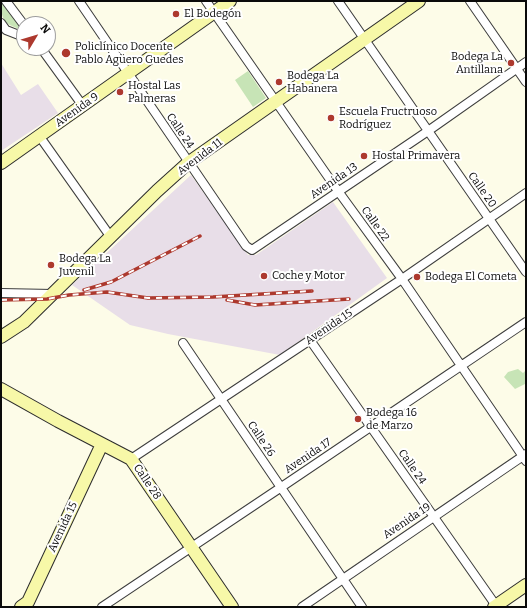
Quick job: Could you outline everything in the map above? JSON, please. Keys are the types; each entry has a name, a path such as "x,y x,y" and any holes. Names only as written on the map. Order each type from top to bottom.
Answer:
{"main road":[{"name":"Avenida 9","path":"1,163 230,1"},
{"name":"Avenida 11","path":"1,337 24,322 110,236 188,163 419,1"},
{"name":"Calle 28","path":"1,388 58,421 131,459 232,607"},
{"name":"Avenida 15","path":"21,607 28,602 102,444"},
{"path":"496,607 526,585"}],"street":[{"path":"6,1 17,16"},
{"name":"Calle 24","path":"79,1 188,163 246,246 252,250"},
{"name":"Calle 22","path":"206,1 338,191 402,279 460,366 525,457"},
{"name":"Calle 20","path":"338,1 526,272"},
{"path":"470,1 526,82"},
{"path":"1,23 6,30 16,34"},
{"path":"47,56 83,106"},
{"name":"Avenida 13","path":"252,250 428,131 526,62"},
{"path":"40,136 110,236"},
{"name":"Avenida 15","path":"131,459 402,279 526,193"},
{"path":"1,293 53,294"},
{"name":"Avenida 17","path":"102,607 192,548 526,322"},
{"name":"Calle 24","path":"310,340 496,607"},
{"name":"Calle 26","path":"183,343 362,607"},
{"name":"Avenida 19","path":"302,607 433,516 525,457"}],"shaded area":[{"path":"1,63 21,95 38,84 58,113 1,151"},
{"path":"191,175 248,255 256,255 333,202 387,278 280,355 168,334 130,325 72,285"}],"green space":[{"path":"1,2 16,22 16,28 8,24 3,18"},
{"path":"248,71 266,98 253,107 235,80"},
{"path":"518,369 523,373 526,370 526,385 525,384 515,389 504,377 508,372"}],"railway":[{"path":"84,290 111,282 200,236"},
{"path":"1,300 47,299 69,295 107,292 148,298 213,297 312,291"},
{"path":"227,300 255,305 349,299"}],"place":[{"name":"El Bodegón","path":"176,14"},
{"name":"Policlínico Docente Pablo Agüero Guedes","path":"66,53"},
{"name":"Bodega La Antillana","path":"511,63"},
{"name":"Bodega La Habanera","path":"279,82"},
{"name":"Hostal Las Palmeras","path":"120,92"},
{"name":"Escuela Fructruoso Rodríguez","path":"331,118"},
{"name":"Hostal Primavera","path":"364,156"},
{"name":"Bodega La Juvenil","path":"51,265"},
{"name":"Coche y Motor","path":"264,276"},
{"name":"Bodega El Cometa","path":"417,277"},
{"name":"Bodega 16 de Marzo","path":"358,419"}]}
